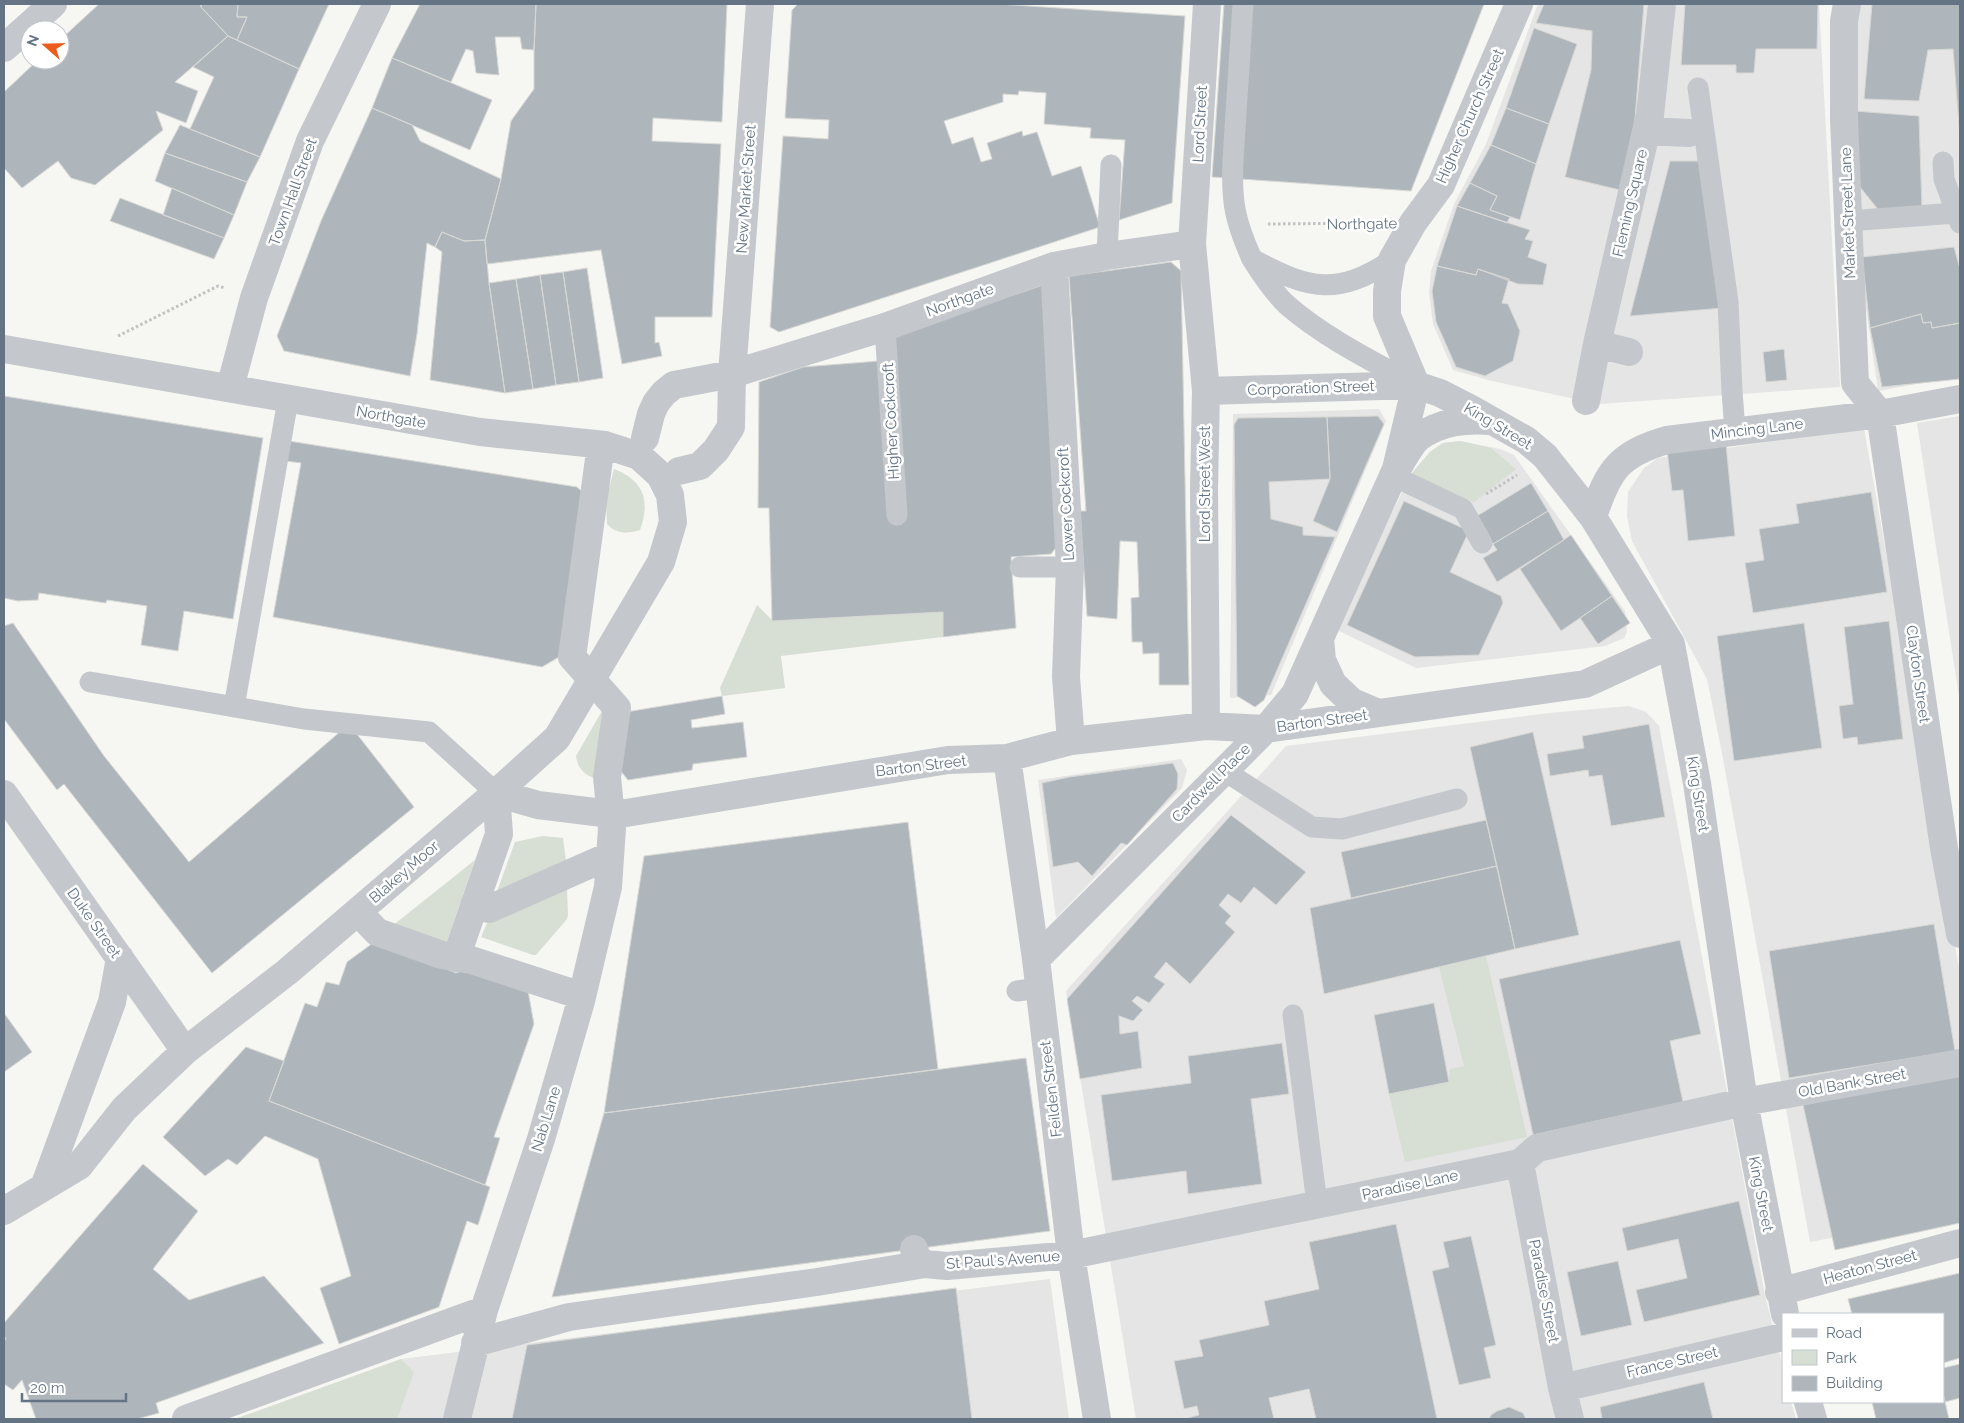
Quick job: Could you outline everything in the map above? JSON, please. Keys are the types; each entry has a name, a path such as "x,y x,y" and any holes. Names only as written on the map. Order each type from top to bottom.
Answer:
{"street":[{"path":"4,48 53,4"},
{"name":"Town Hall Street","path":"230,388 254,298 310,141 377,4"},
{"name":"New Market Street","path":"732,374 760,4"},
{"name":"Lord Street","path":"1192,244 1207,4"},
{"name":"Higher Church Street","path":"1416,385 1387,316 1386,291 1392,260 1413,223 1441,185 1518,4"},
{"name":"Fleming Square","path":"1586,401 1597,344 1647,131 1662,4"},
{"name":"Market Street Lane","path":"1846,4 1844,22 1844,120 1855,383 1880,414"},
{"path":"1647,131 1688,133"},
{"name":"Northgate","path":"4,349 480,432 642,447 656,403 674,385 732,374 886,327 1054,266 1107,256 1192,244"},
{"name":"Lord Street West","path":"1192,244 1206,391 1204,488 1206,726"},
{"name":"Lower Cockcroft","path":"1054,266 1070,566 1066,676 1071,742"},
{"path":"1597,344 1629,352"},
{"path":"670,473 700,466 716,450 731,427 732,374"},
{"name":"Corporation Street","path":"1206,391 1416,385"},
{"name":"King Street","path":"1416,385 1440,393 1494,421 1526,440 1544,456 1593,517 1671,644 1697,783 1744,1102 1782,1303"},
{"name":"Cardwell Place","path":"1036,959 1266,729 1295,694 1394,472 1416,385"},
{"name":"Mincing Lane","path":"1593,517 1601,491 1625,458 1644,447 1667,440 1880,414 1960,399"},
{"name":"Clayton Street","path":"1880,414 1944,848 1960,934"},
{"name":"Cardwell Place","path":"1394,472 1417,439 1439,426 1466,419 1494,421"},
{"name":"Nab Lane","path":"457,1419 484,1310 541,1139 582,996 608,887 611,814 607,777 617,708 593,678 572,657 600,452 605,445"},
{"name":"Blakey Moor","path":"4,1210 79,1166 124,1109 185,1051 287,972 496,793 557,738 662,562 673,522 670,473 642,447"},
{"name":"Barton Street","path":"1320,639 1322,660 1332,684 1352,702 1378,713"},
{"name":"Barton Street","path":"496,793 538,804 611,814 948,760 1007,758 1071,742 1206,726 1266,729 1585,684 1670,646"},
{"name":"Feilden Street","path":"1007,758 1036,959 1028,990 1097,1419"},
{"path":"456,958 499,834 496,793"},
{"name":"Duke Street","path":"4,794 185,1051"},
{"path":"474,905 489,909 609,856"},
{"path":"358,912 377,932 442,955 471,960 582,996"},
{"path":"44,1187 112,1002 120,958"},
{"name":"Old Bank Street","path":"1744,1102 1960,1063"},
{"name":"Paradise Lane","path":"1071,1255 1520,1163 1537,1148 1744,1102"},
{"name":"Paradise Street","path":"1520,1163 1562,1388 1570,1419"},
{"name":"Heaton Street","path":"1782,1303 1960,1242"},
{"name":"St Paul's Avenue","path":"475,1343 569,1317 778,1288 920,1256 947,1266 1071,1255"},
{"path":"186,1419 484,1310"},
{"name":"France Street","path":"1562,1388 1782,1337"},
{"path":"1808,1403 1813,1419"}],"lane":[{"path":"1243,4 1232,184 1234,210 1242,237 1252,259 1266,281 1286,304 1356,352 1416,385"},
{"path":"1698,88 1728,302 1732,392 1736,431"},
{"path":"1848,221 1958,218 1944,179 1943,162"},
{"path":"1107,256 1111,166"},
{"path":"1252,259 1277,272 1321,286 1343,284 1360,279 1392,260"},
{"name":"Higher Cockcroft","path":"886,327 897,514"},
{"path":"234,707 288,400"},
{"path":"1394,472 1463,509 1482,543"},
{"path":"1020,567 1070,566"},
{"path":"90,682 304,719 429,732 496,793"},
{"path":"1223,770 1312,827 1342,829 1457,798"},
{"path":"1294,1015 1317,1204"}],"path":[{"name":"Northgate","path":"1262,224 1413,223"},
{"path":"105,367 112,340 218,286 254,298"}],"shaded area":[{"path":"1538,4 1819,4 1840,387 1599,404 1492,381 1453,370 1433,324 1429,293 1431,271 1454,204 1486,144"},
{"path":"1857,4 1960,4 1960,376 1878,391 1859,258"},
{"path":"1379,409 1386,421 1271,695 1230,698 1233,414"},
{"path":"1960,416 1960,703 1917,423"},
{"path":"1864,428 1960,974 1960,1214 1810,1242 1707,679 1632,541 1627,516 1628,492 1644,468 1658,458"},
{"path":"1460,441 1500,449 1514,455 1625,611 1627,632 1624,638 1605,646 1416,668 1335,629 1411,474 1430,452 1443,443"},
{"path":"1629,706 1646,712 1659,726 1765,1295 1782,1363 1782,1403 1791,1403 1796,1419 1136,1419 1066,991 1286,746 1549,713"},
{"path":"1181,759 1187,770 1182,788 1056,918 1038,780"},
{"path":"1050,1279 1069,1419 235,1419 401,1359"}],"green space":[{"path":"1460,441 1491,448 1516,469 1474,502 1411,474 1430,452 1443,443"},
{"path":"614,469 632,479 642,492 645,509 640,530 622,532 614,530 607,524 606,500"},
{"path":"757,605 773,621 943,612 943,637 781,656 785,688 722,696 720,688"},
{"path":"606,704 594,778 582,770 576,756"},
{"path":"543,836 563,838 566,861 496,894 515,842"},
{"path":"475,860 447,941 444,943 392,926"},
{"path":"563,889 567,889 567,919 536,955 481,937 487,923"},
{"path":"1486,956 1527,1137 1405,1162 1389,1094 1449,1082 1450,1069 1464,1066 1439,967"},
{"path":"401,1359 414,1372 397,1419 235,1419"}],"building":[{"path":"99,4 201,4 201,7 228,36 175,82 198,91 186,123 156,111 163,130 95,185 71,178 58,161 22,188 4,168 4,92 27,70 70,70 70,31"},
{"path":"201,4 238,4 237,17 247,17 237,40 228,36 201,7"},
{"path":"238,4 329,4 299,69 237,40 247,17 237,17"},
{"path":"420,4 536,4 534,50 522,49 520,37 495,37 499,75 476,73 473,51 466,49 451,82 392,58"},
{"path":"536,4 727,4 722,122 653,118 652,141 721,144 712,317 655,317 655,343 659,342 662,356 622,364 601,250 487,264 485,240 501,179 511,121 534,89"},
{"path":"798,4 997,4 1185,16 1172,203 1119,220 1125,140 1090,138 1091,128 1044,124 1046,93 1019,91 1018,95 1003,94 1003,102 944,121 952,144 973,137 981,162 992,159 987,143 1022,131 1023,136 1037,132 1052,176 1081,166 1100,227 779,332 770,327 783,136 828,139 829,120 785,118 792,10"},
{"path":"1224,4 1484,4 1411,191 1212,177"},
{"path":"1544,4 1644,4 1635,119 1620,190 1565,177 1591,70 1592,31 1536,23"},
{"path":"1685,4 1818,4 1817,49 1756,49 1754,73 1736,73 1736,65 1681,65"},
{"path":"1872,4 1960,4 1960,137 1953,49 1928,50 1919,101 1864,99"},
{"path":"1534,28 1577,44 1549,124 1506,108"},
{"path":"228,36 299,69 260,157 190,129 214,77 193,67"},
{"path":"392,58 492,100 470,150 372,108"},
{"path":"372,108 412,125 420,141 501,179 485,240 464,241 442,232 435,247 427,243 417,334 410,376 284,351 277,336 321,221"},
{"path":"1506,108 1549,124 1536,164 1491,145"},
{"path":"1855,111 1919,116 1922,210 1880,212 1860,187"},
{"path":"180,125 260,157 247,182 165,153"},
{"path":"1491,145 1536,164 1520,220 1490,210 1497,196 1470,183"},
{"path":"165,153 247,182 234,215 155,181"},
{"path":"1670,161 1702,161 1723,308 1630,316"},
{"path":"1470,183 1497,196 1490,210 1510,217 1507,223 1457,206"},
{"path":"172,188 234,215 224,238 163,215"},
{"path":"120,198 224,238 214,259 110,221"},
{"path":"1457,206 1530,230 1525,239 1533,241 1528,257 1547,264 1543,285 1518,284 1478,269 1476,275 1437,266"},
{"path":"442,232 464,241 485,240 489,283 505,393 430,380 442,252 435,247"},
{"path":"1954,247 1960,269 1960,323 1932,328 1931,322 1923,323 1921,314 1870,328 1862,257"},
{"path":"1171,262 1181,271 1189,685 1159,685 1159,653 1143,654 1142,642 1132,642 1131,598 1139,597 1137,542 1120,541 1117,619 1087,616 1080,511 1086,511 1069,276"},
{"path":"1437,266 1476,275 1478,269 1509,279 1502,303 1508,304 1520,331 1513,361 1485,376 1456,367 1436,322 1432,291"},
{"path":"587,268 603,378 579,382 563,272"},
{"path":"563,272 579,382 556,385 540,275"},
{"path":"540,275 556,385 533,389 516,279"},
{"path":"516,279 533,389 505,393 489,283"},
{"path":"1049,283 1067,533 1051,554 1011,557 1016,628 943,637 943,612 772,621 769,508 758,508 759,382 803,367 879,361 892,336"},
{"path":"1921,314 1923,323 1931,322 1932,328 1960,323 1960,379 1882,387 1870,328"},
{"path":"1784,349 1787,380 1766,382 1763,352"},
{"path":"4,396 263,438 233,619 184,611 178,651 141,645 147,606 107,600 106,603 39,593 38,600 18,601 4,598"},
{"path":"1378,416 1384,424 1337,532 1313,521 1330,479 1327,417"},
{"path":"1327,417 1330,479 1269,482 1271,519 1303,527 1303,535 1335,537 1264,700 1255,707 1237,696 1234,425 1238,418"},
{"path":"289,441 577,487 588,497 564,654 542,667 273,617 301,463 286,461"},
{"path":"1726,444 1735,536 1688,541 1683,490 1672,491 1667,450"},
{"path":"1531,483 1548,511 1493,544 1477,516"},
{"path":"1871,492 1887,592 1753,613 1745,563 1764,560 1759,529 1799,523 1796,504"},
{"path":"1404,501 1469,531 1450,572 1501,596 1503,603 1479,655 1415,657 1347,625"},
{"path":"1548,511 1564,540 1497,582 1483,558 1497,550 1493,544"},
{"path":"1571,535 1612,596 1561,631 1520,569"},
{"path":"1612,596 1630,623 1598,644 1580,618"},
{"path":"1889,621 1903,739 1858,745 1857,737 1843,739 1839,706 1853,704 1844,627"},
{"path":"13,623 104,756 189,862 349,724 414,807 212,973 64,784 57,790 4,719 4,626"},
{"path":"1804,623 1822,748 1734,761 1717,636"},
{"path":"722,696 725,714 691,720 692,728 743,722 747,757 693,764 692,770 628,780 619,769 626,712"},
{"path":"1649,724 1665,817 1611,826 1602,775 1589,777 1588,770 1550,776 1547,754 1584,748 1582,736"},
{"path":"1533,732 1579,935 1515,949 1470,747"},
{"path":"1173,763 1178,774 1177,789 1127,845 1121,843 1092,876 1078,862 1053,867 1042,783 1069,777"},
{"path":"1231,815 1306,872 1276,905 1254,887 1241,903 1228,894 1219,905 1231,916 1225,923 1235,932 1190,984 1166,962 1154,977 1165,984 1149,1003 1137,996 1132,1001 1143,1010 1133,1021 1119,1016 1120,1034 1138,1031 1142,1068 1080,1079 1067,999"},
{"path":"1486,820 1497,866 1351,898 1341,852"},
{"path":"908,822 938,1069 604,1113 644,856"},
{"path":"1497,866 1515,949 1324,994 1310,908"},
{"path":"1934,924 1955,1051 1789,1078 1769,951"},
{"path":"377,940 456,973 467,969 528,991 534,1024 494,1137 500,1138 485,1185 269,1101 305,1003 317,1007 326,982 339,985 347,962"},
{"path":"1680,940 1701,1034 1670,1041 1683,1102 1533,1135 1499,979"},
{"path":"1434,1003 1449,1082 1389,1094 1374,1015"},
{"path":"4,1013 32,1052 4,1072"},
{"path":"1282,1043 1289,1094 1251,1099 1262,1184 1188,1194 1186,1171 1112,1181 1101,1095 1191,1083 1188,1056"},
{"path":"246,1047 284,1061 269,1101 490,1187 478,1225 467,1221 439,1307 339,1344 320,1288 351,1276 318,1159 265,1136 237,1165 228,1159 205,1176 163,1137"},
{"path":"1026,1058 1050,1231 552,1297 604,1113"},
{"path":"1960,1070 1960,1223 1835,1250 1803,1105"},
{"path":"143,1164 198,1211 153,1269 189,1300 264,1276 324,1343 156,1403 159,1413 137,1419 36,1419 22,1380 13,1390 4,1384 4,1341 6,1339 4,1336 4,1323"},
{"path":"1739,1201 1760,1295 1644,1322 1636,1290 1687,1278 1678,1239 1627,1251 1622,1228"},
{"path":"1396,1224 1437,1419 1316,1419 1309,1389 1269,1398 1274,1419 1184,1419 1199,1415 1197,1406 1184,1409 1174,1361 1203,1356 1199,1340 1269,1325 1264,1301 1319,1289 1309,1242"},
{"path":"1471,1236 1496,1345 1484,1348 1491,1378 1459,1385 1432,1271 1449,1267 1443,1242"},
{"path":"1618,1261 1632,1325 1581,1336 1567,1272"},
{"path":"1960,1273 1960,1358 1944,1363 1944,1313 1852,1313 1848,1299"},
{"path":"956,1288 972,1419 512,1419 527,1345"},
{"path":"1960,1364 1960,1398 1945,1402 1944,1398 1944,1368"},
{"path":"1704,1382 1713,1419 1602,1419 1600,1407"},
{"path":"1944,1397 1949,1419 1876,1419 1872,1403 1944,1403"},
{"path":"1509,1407 1523,1413 1526,1419 1489,1419 1497,1411"}]}
